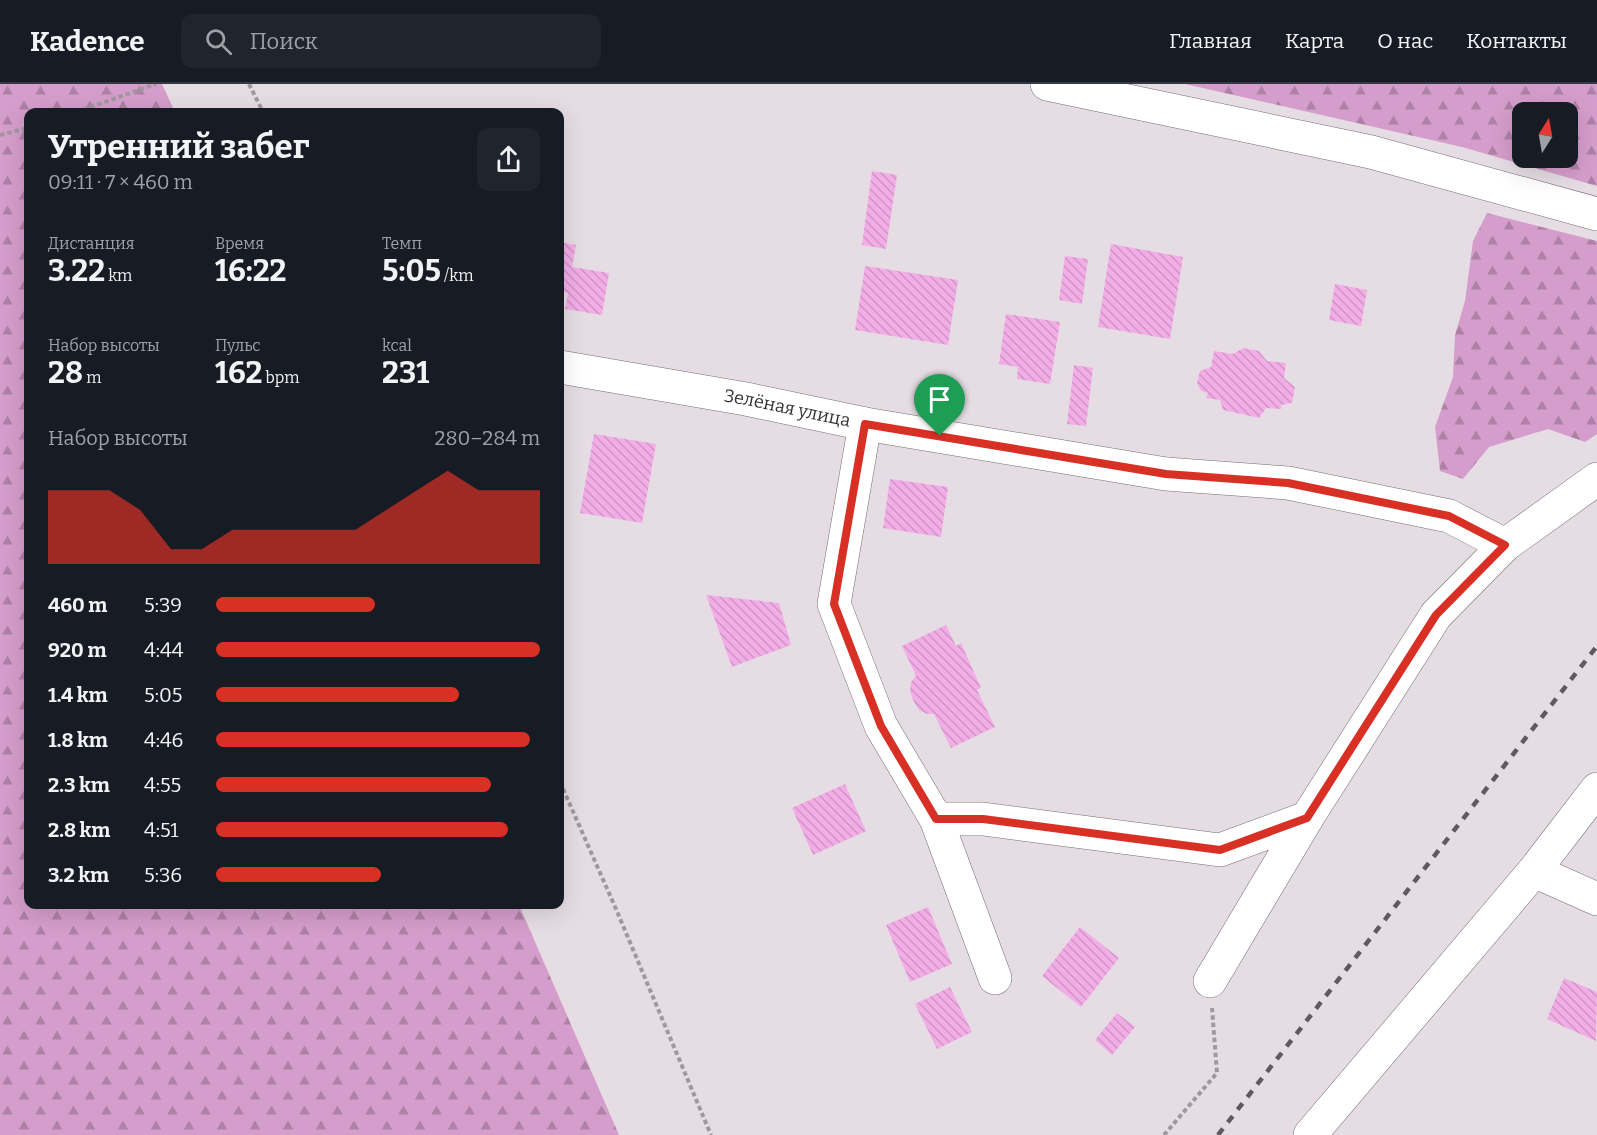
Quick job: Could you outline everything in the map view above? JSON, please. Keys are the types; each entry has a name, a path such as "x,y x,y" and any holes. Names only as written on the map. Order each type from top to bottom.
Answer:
{"street":[{"path":"1047,84 1371,152 1597,214"},
{"name":"Зелёная улица","path":"564,368 746,399 865,424 1166,474 1288,483 1449,516 1505,545"},
{"path":"865,424 834,604 881,726 936,819 995,978"},
{"path":"1210,981 1307,818 1436,615 1505,545 1597,479"},
{"path":"1310,1135 1534,871 1597,789"},
{"path":"936,819 983,819 1220,850 1307,818"},
{"path":"1534,871 1597,899"}],"path":[{"path":"87,108 156,84"},
{"path":"249,84 261,108"},
{"path":"0,135 24,129"},
{"path":"564,791 711,1135"},
{"path":"1164,1135 1217,1073 1210,981"}],"green space":[{"path":"0,84 162,84 173,108 24,108 24,909 521,909 619,1135 0,1135"},
{"path":"1185,84 1597,84 1597,186 1535,168 1578,168 1578,102 1512,102 1512,161 1462,147"},
{"path":"1487,213 1597,241 1597,434 1585,442 1548,429 1489,447 1463,479 1440,471 1435,427 1453,377 1455,335 1465,301 1473,241"}],"building":[{"path":"872,171 897,175 886,249 862,245"},
{"path":"564,243 576,245 572,267 609,273 602,315 565,309 568,293 564,292"},
{"path":"1111,244 1183,257 1170,339 1098,327"},
{"path":"1065,256 1088,259 1082,304 1059,300"},
{"path":"865,266 958,280 948,345 855,330"},
{"path":"1335,284 1367,290 1361,326 1329,320"},
{"path":"1006,314 1060,322 1050,384 1017,379 1018,367 999,364"},
{"path":"1243,348 1259,351 1267,361 1286,363 1284,378 1295,387 1292,403 1281,405 1281,409 1266,408 1259,418 1223,410 1220,400 1206,398 1208,393 1201,391 1197,383 1200,371 1211,367 1214,351 1233,354"},
{"path":"1074,365 1093,368 1086,426 1067,424"},
{"path":"594,434 656,444 642,523 580,513"},
{"path":"890,479 948,487 941,537 883,528"},
{"path":"706,595 779,603 791,645 732,667"},
{"path":"946,625 956,646 961,643 981,688 977,690 995,727 951,748 934,714 927,714 919,710 913,700 910,691 911,682 916,676 902,646"},
{"path":"845,784 866,831 813,855 792,808"},
{"path":"928,907 952,964 910,982 886,925"},
{"path":"1080,927 1119,958 1081,1007 1042,976"},
{"path":"1564,978 1597,992 1596,1041 1547,1019"},
{"path":"950,987 972,1032 937,1049 915,1004"},
{"path":"1117,1013 1135,1027 1112,1055 1095,1040"}],"railway":[{"path":"1218,1135 1597,646"}],"route":[{"path":"865,424 940,436 1166,474 1288,483 1449,516 1505,545 1436,615 1307,818 1220,850 983,819 936,819 881,726 834,604 865,424"}]}
